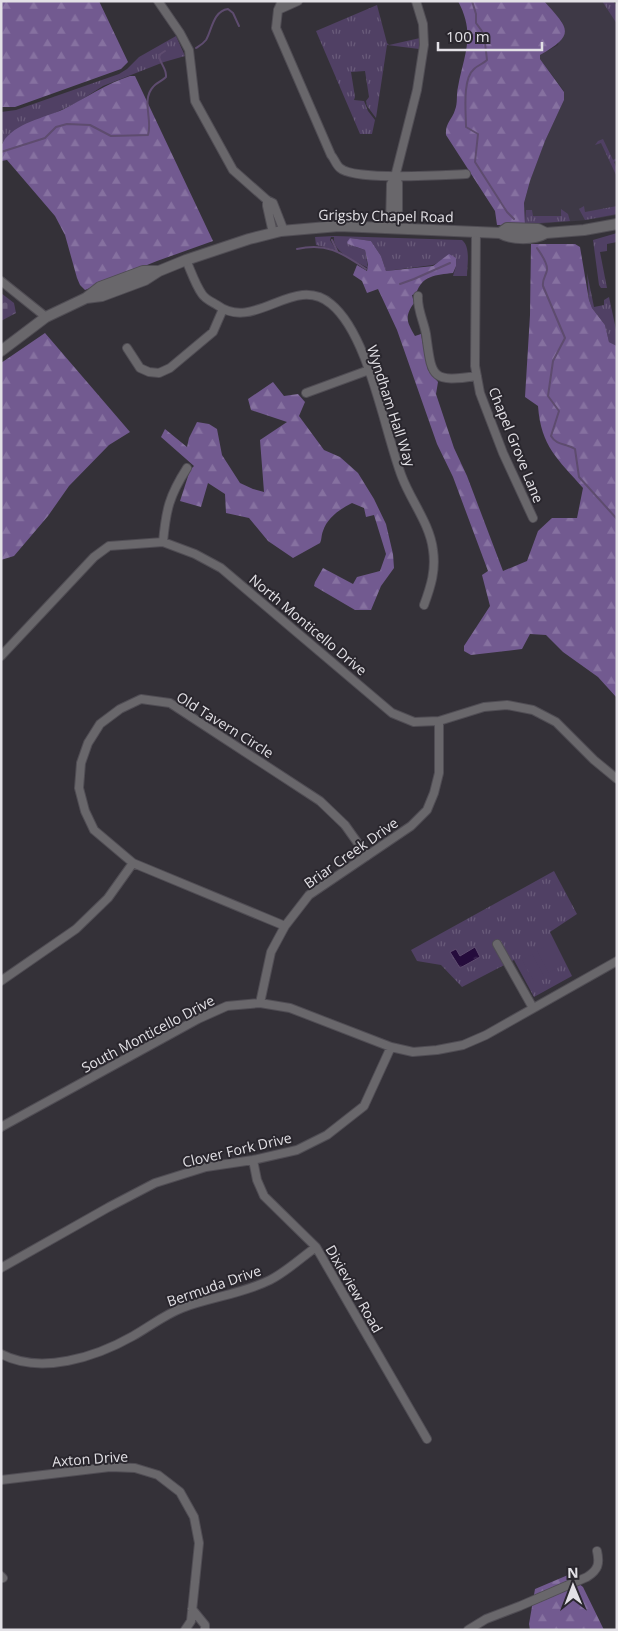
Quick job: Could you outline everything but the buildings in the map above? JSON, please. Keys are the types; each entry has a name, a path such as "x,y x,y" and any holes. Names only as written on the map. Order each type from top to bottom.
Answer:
{"street":[{"path":"158,1 189,50 195,101 233,170 267,200 273,203 284,231"},
{"path":"282,1 278,10 276,28 331,155 339,168 350,173 395,176 466,174"},
{"path":"278,10 298,1"},
{"path":"394,228 398,183 395,176 417,90 424,45 423,24 416,1"},
{"path":"267,200 273,233"},
{"name":"Grigsby Chapel Road","path":"1,351 46,317 86,298 102,296 145,280 159,270 186,260 273,233 340,226 500,233 507,228 538,229 546,234 617,224"},
{"name":"Chapel Grove Lane","path":"476,231 475,366 480,392 503,453 533,518"},
{"path":"127,348 140,368 149,372 159,373 170,368 213,332 223,310 203,295 186,260"},
{"path":"1,281 46,317"},
{"name":"Wyndham Hall Way","path":"223,310 233,313 248,312 299,294 314,295 330,303 349,324 369,370 402,478 433,547 435,566 424,605"},
{"path":"418,296 428,356 434,373 440,378 448,379 477,376"},
{"path":"306,394 369,370"},
{"path":"163,542 165,515 174,488 187,468"},
{"name":"North Monticello Drive","path":"1,656 94,557 109,546 163,542 195,554 221,568 392,713 414,722 439,721 484,707 508,705 533,710 556,722 594,760 617,779"},
{"name":"Old Tavern Circle","path":"285,926 133,863 94,830 85,811 79,788 81,763 88,743 100,724 120,710 141,699 170,703 320,801 345,825 368,856"},
{"name":"Briar Creek Drive","path":"260,1003 271,952 285,926 309,896 411,826 427,810 434,793 438,773 439,721"},
{"path":"1,981 76,929 108,898 133,863"},
{"path":"497,944 533,1008"},
{"name":"South Monticello Drive","path":"1,1127 198,1019 227,1006 260,1003 290,1008 391,1047 413,1052 437,1050 463,1045 486,1035 617,961"},
{"name":"Clover Fork Drive","path":"1,1268 108,1207 155,1183 206,1167 253,1160 297,1150 327,1135 364,1106 391,1047"},
{"name":"Dixieview Road","path":"253,1160 257,1180 264,1196 316,1247 427,1439"},
{"name":"Bermuda Drive","path":"1,1354 22,1362 49,1362 73,1359 104,1350 182,1308 251,1288 271,1280 316,1247"},
{"name":"Axton Drive","path":"1,1480 110,1467 135,1468 158,1475 180,1492 194,1517 200,1543 191,1621 185,1630"},
{"path":"468,1630 486,1619 519,1607 587,1577 593,1573 598,1565 597,1551"},
{"path":"192,1609 205,1625 205,1630"}],"shaded area":[{"path":"544,1 607,1 617,16 617,215 588,220 525,225 524,203 530,181 545,141 564,100 564,91 540,59 540,55 558,45 562,22"}],"green space":[{"path":"1,1 99,1 128,62 121,69 15,107 1,107"},
{"path":"458,1 544,1 559,18 565,30 560,42 540,55 540,59 564,92 564,100 545,141 530,181 524,203 525,225 497,225 495,211 446,135 448,124 456,107 457,90 467,44 466,24"},
{"path":"602,1 613,1 617,6 617,24"},
{"path":"377,5 387,43 389,45 420,38 419,49 387,45 376,118 367,106 366,101 369,97 365,71 351,72 354,100 364,101 368,111 375,120 372,134 360,134 316,31"},
{"path":"176,36 185,56 164,62 103,86 78,102 10,134 1,144 1,112 16,110 119,74 139,57"},
{"path":"130,76 135,76 213,241 85,290 77,278 65,235 55,216 7,160 1,161 1,146 8,135 22,126 64,109"},
{"path":"603,139 613,160 617,158 614,162 617,169 617,177 601,143 595,145"},
{"path":"584,206 585,212 617,206 617,214 585,220 579,209"},
{"path":"561,209 568,214 570,221 525,224 526,210 532,210 533,216 561,216"},
{"path":"617,233 617,242 607,244 607,251 600,252 607,288 601,288 593,240"},
{"path":"334,236 462,240 468,252 467,276 453,276 456,261 441,261 433,265 386,271 381,256 371,241 350,238 356,247 365,250 368,268 341,252 334,243 334,237 331,237 330,240 336,250 316,245 315,237"},
{"path":"350,238 371,241 381,256 386,271 433,266 449,254 456,258 456,266 453,273 430,277 422,283 416,294 412,295 414,303 409,312 408,320 415,336 421,334 428,370 438,382 436,394 454,448 467,476 503,571 527,561 538,531 552,518 577,518 583,488 552,452 543,432 538,406 525,397 530,315 531,244 575,244 580,247 589,300 592,308 605,325 609,342 617,346 617,698 598,677 563,652 546,635 530,634 522,649 471,655 464,651 464,646 490,606 482,575 488,571 453,477 437,444 397,330 378,289 367,293 362,281 353,275 357,265 367,271 368,265 365,250 348,244 347,242"},
{"path":"587,273 594,307 604,305 604,300 609,297 617,334 617,346 609,342 605,325 592,308 589,300"},
{"path":"1,293 14,303 16,313 1,321"},
{"path":"45,333 130,432 109,445 69,486 48,516 14,556 1,560 1,363"},
{"path":"273,382 284,396 298,394 305,402 299,416 324,450 340,457 358,473 374,499 386,524 393,554 394,568 381,586 371,610 355,610 314,586 323,568 353,584 357,577 380,571 386,554 374,515 366,517 364,508 352,503 339,511 325,526 320,543 293,558 268,541 249,518 226,513 225,494 208,483 201,507 180,501 190,470 194,466 161,437 165,429 187,447 197,422 209,424 217,429 222,455 240,483 264,492 260,440 287,422 251,410 248,399"},
{"path":"554,871 577,914 550,932 572,976 534,997 514,960 462,987 441,965 417,961 411,950"},
{"path":"547,946 558,968 549,973 537,951"},
{"path":"532,954 544,976 534,981 522,960"},
{"path":"568,1575 583,1587 604,1630 530,1630 529,1624 535,1589"}],"water":[{"path":"475,947 480,957 460,968 450,952 456,949 460,956"}],"waterway":[{"path":"472,1 476,14 476,23 484,34 487,60 474,69 468,80 466,88 466,127 478,134 475,162 507,212 514,219"},
{"path":"196,48 206,40 216,17 223,10 228,9 233,13 239,26"},
{"path":"1,152 45,138 56,127 67,124 90,125 111,136 148,135 148,98 153,87 166,77 159,55 165,51"},
{"path":"332,240 337,251"},
{"path":"297,249 317,247 334,250 366,269"},
{"path":"537,248 547,267 543,286 565,338 553,361 548,396 559,411 551,436 559,443 575,449 579,477 617,519"},
{"path":"400,284 450,263"}]}
